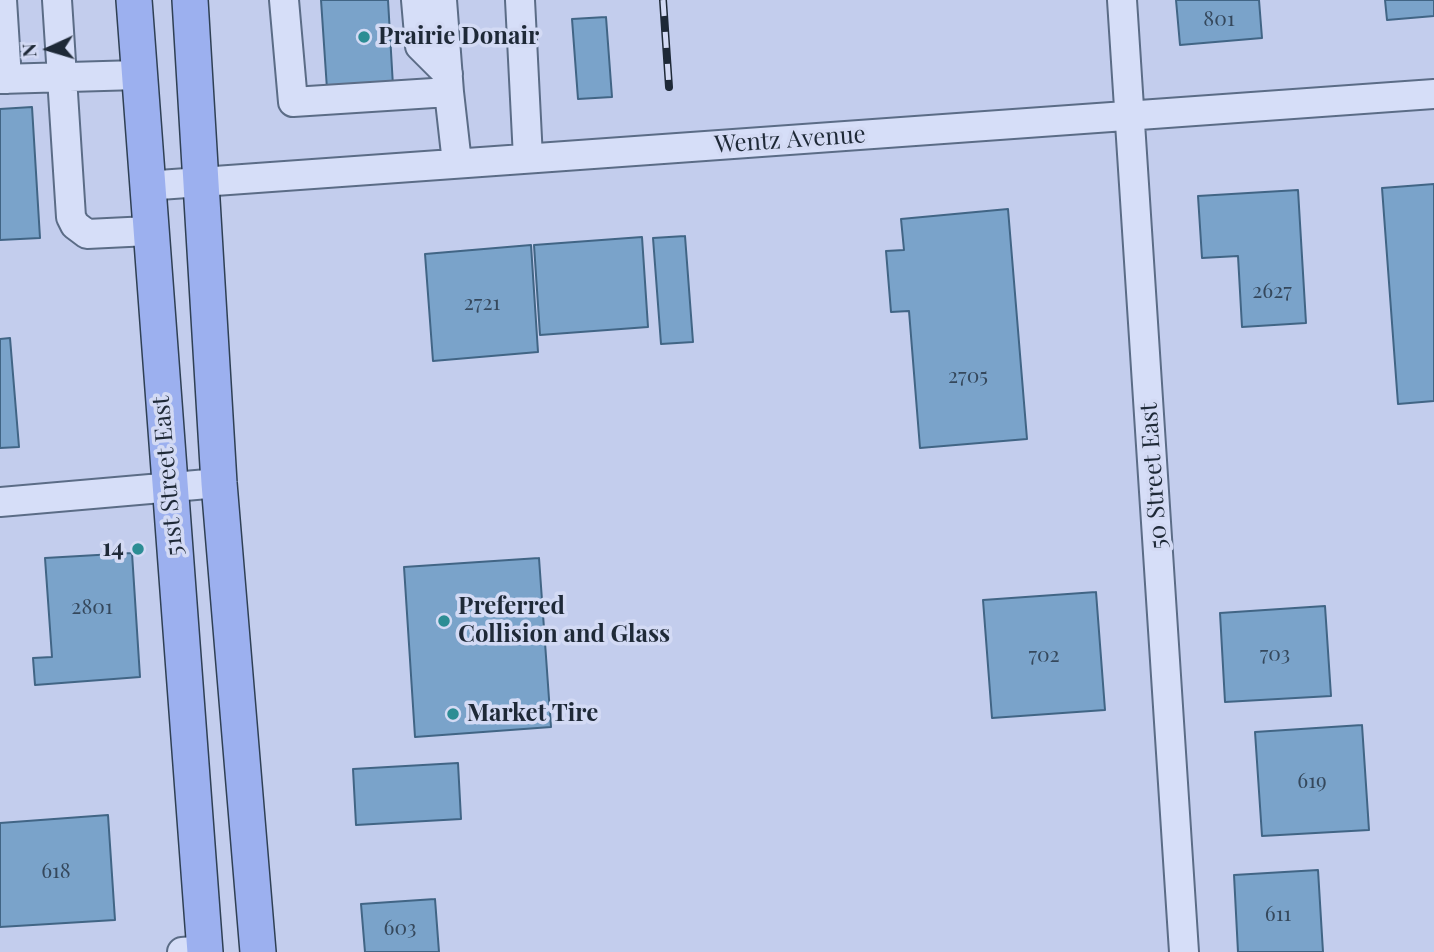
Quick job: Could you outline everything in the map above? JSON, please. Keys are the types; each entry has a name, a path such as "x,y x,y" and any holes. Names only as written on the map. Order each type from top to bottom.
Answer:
{"main road":[{"name":"51st Street East","path":"134,0 145,186 170,488 197,951"},
{"name":"51st Street East","path":"190,0 219,483 258,952"}],"street":[{"path":"2,0 4,79 138,75"},
{"path":"57,0 71,217 75,225 87,234 149,231"},
{"path":"284,0 293,102 449,83"},
{"path":"416,0 420,46 449,83"},
{"path":"442,0 457,163"},
{"path":"520,0 528,158"},
{"name":"50 Street East","path":"1122,0 1184,952"},
{"name":"Wentz Avenue","path":"145,186 1434,94"},
{"path":"0,502 219,483"}],"building":[{"path":"321,0 388,0 393,86 327,89"},
{"path":"1176,0 1259,0 1262,38 1180,45"},
{"path":"1385,0 1434,0 1434,16 1387,20"},
{"path":"606,17 612,97 578,99 572,19"},
{"path":"32,107 40,238 0,240 0,109"},
{"path":"1434,184 1434,401 1398,404 1382,188"},
{"path":"1298,190 1306,323 1242,327 1238,256 1202,258 1198,196"},
{"path":"1008,209 1027,439 920,448 909,311 891,312 886,251 904,250 901,219"},
{"path":"685,236 693,342 661,344 653,238"},
{"path":"642,237 648,327 540,335 534,245"},
{"path":"531,245 538,352 433,361 425,254"},
{"path":"10,338 19,447 0,448 0,339"},
{"path":"132,553 140,677 35,685 33,658 52,657 45,558"},
{"path":"539,558 551,727 415,737 404,567"},
{"path":"1096,592 1105,710 992,718 983,600"},
{"path":"1325,606 1331,696 1225,702 1220,613"},
{"path":"1362,725 1369,830 1262,836 1255,732"},
{"path":"458,763 461,819 356,825 353,769"},
{"path":"108,815 115,920 0,927 0,823"},
{"path":"1318,870 1323,952 1238,952 1234,875"},
{"path":"435,899 439,952 365,952 361,904"}],"railway":[{"path":"663,0 669,87"}],"place":[{"name":"Prairie Donair","path":"364,37"},
{"name":"14","path":"138,549"},
{"name":"Preferred Collision and Glass","path":"444,621"},
{"name":"Market Tire","path":"453,714"}]}
